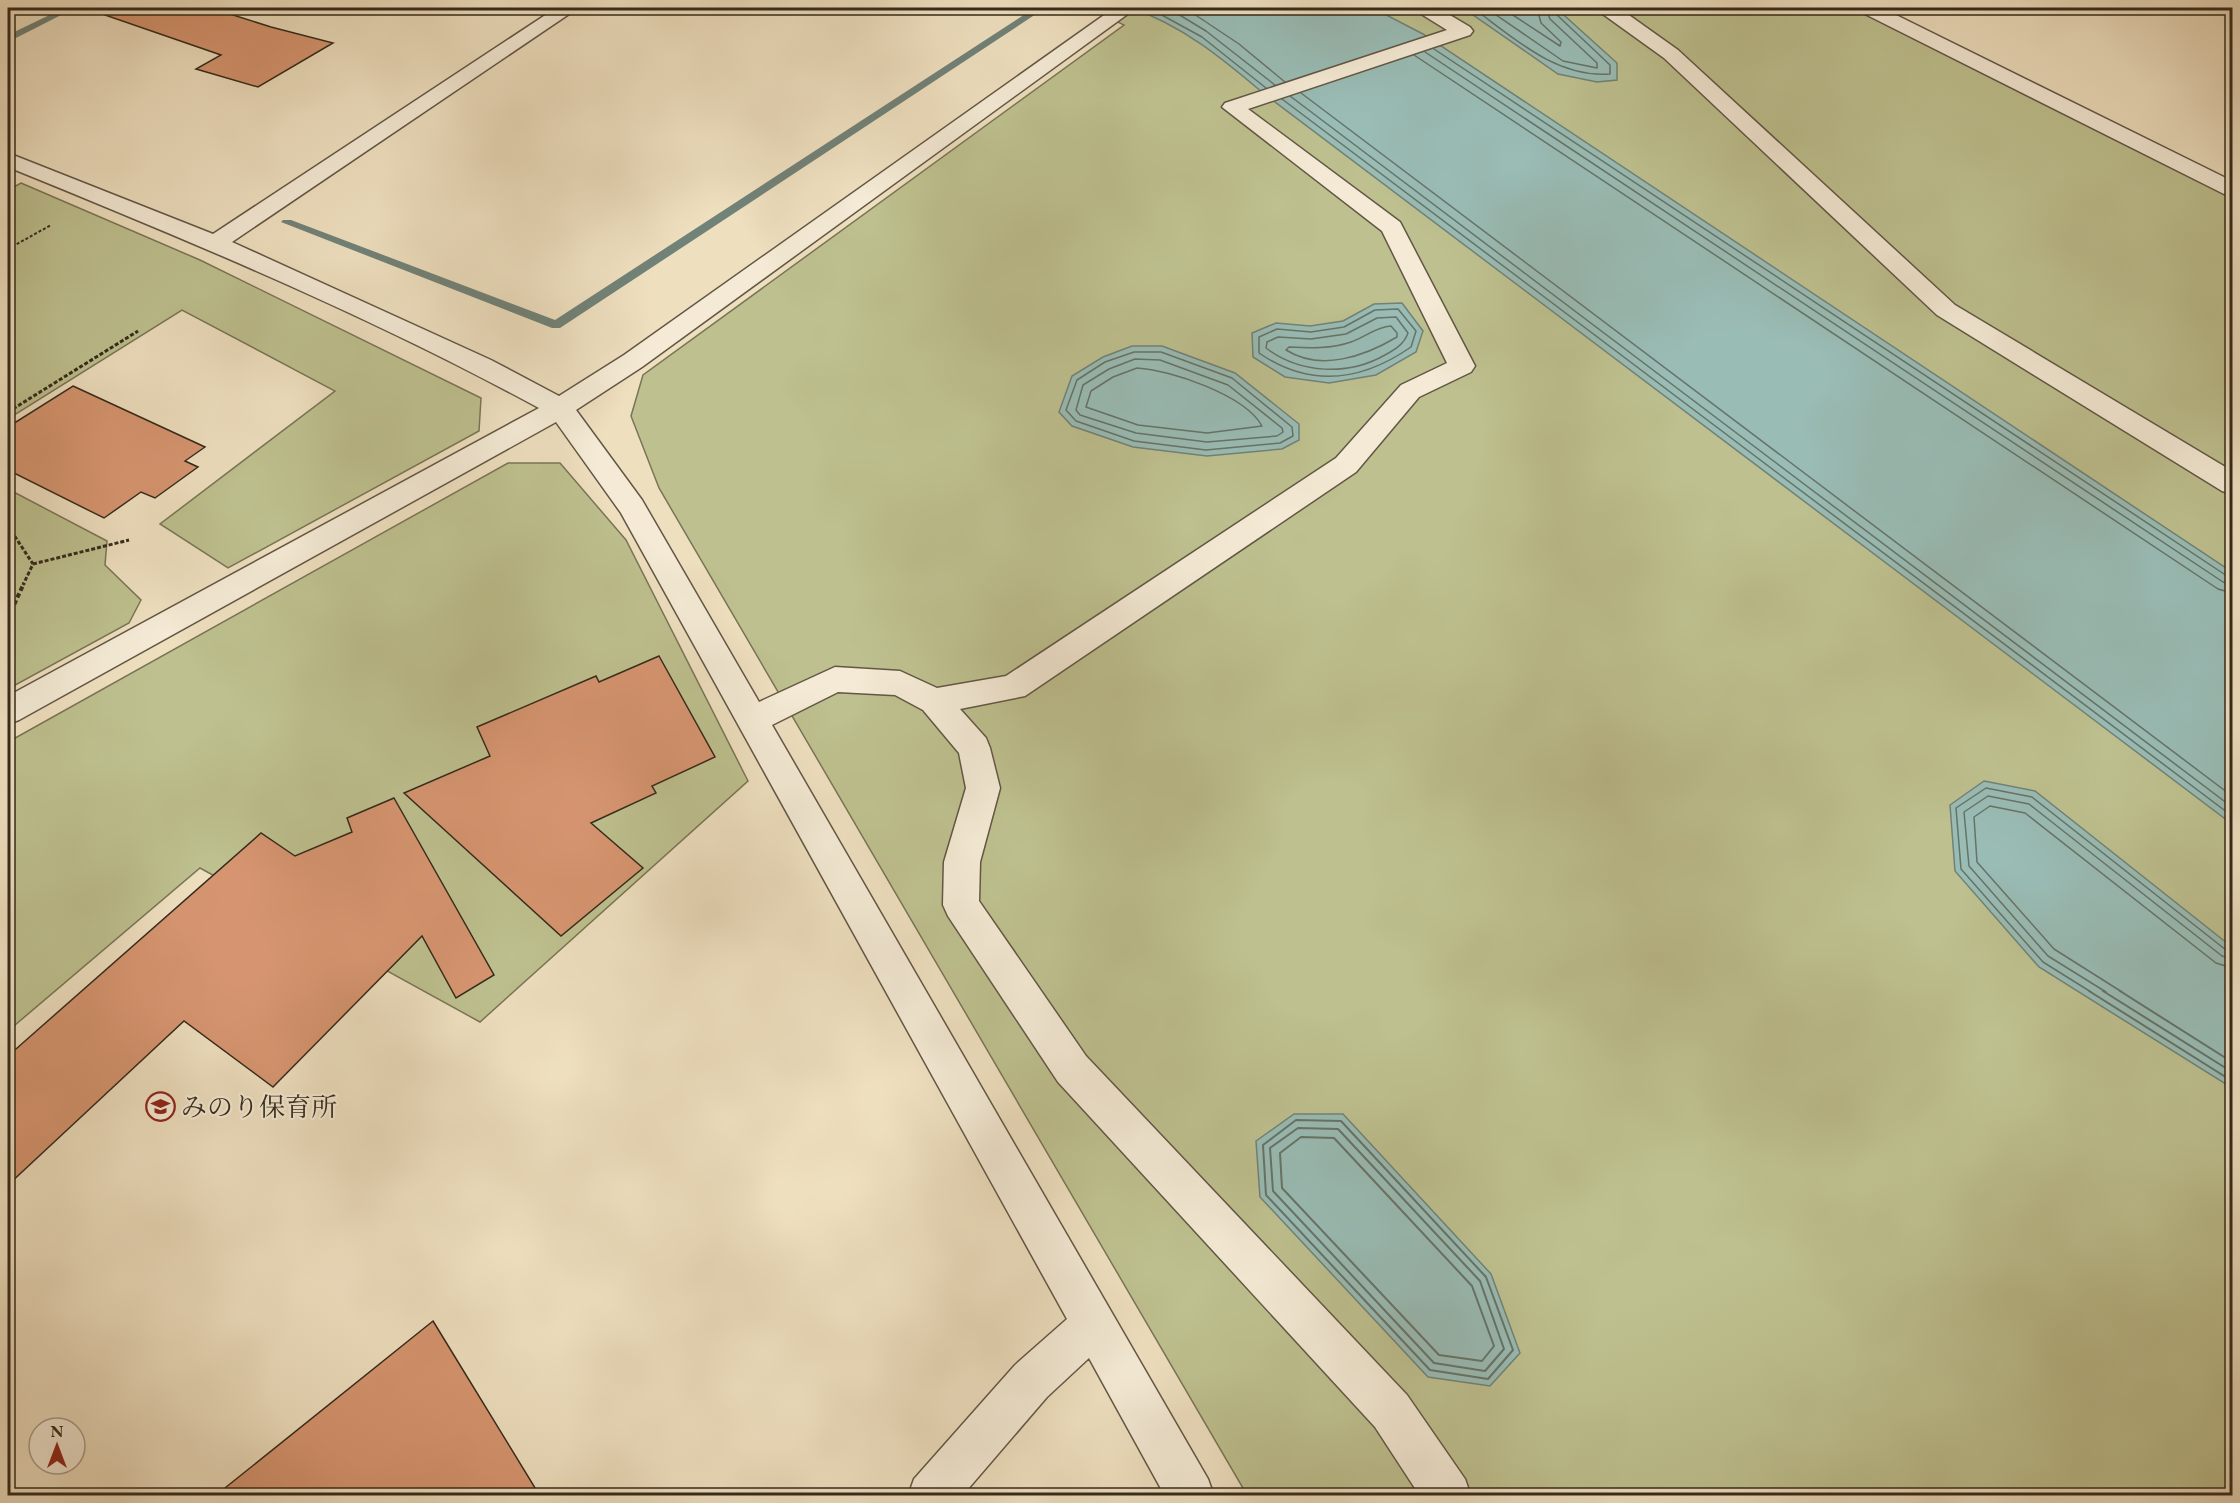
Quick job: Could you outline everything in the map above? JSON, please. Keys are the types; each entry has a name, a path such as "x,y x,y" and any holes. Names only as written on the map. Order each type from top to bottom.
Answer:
{"street":[{"path":"215,243 568,8"},
{"path":"8,711 560,408 633,361 1126,8"},
{"path":"934,701 1014,687 1346,465 1410,391 1462,366 1392,227 1232,107 1463,31 1425,8"},
{"path":"1606,8 1671,54 1946,310 2232,484"},
{"path":"1868,8 2232,189"},
{"path":"8,159 215,243 482,366 560,408 632,507 1191,1496"},
{"path":"752,720 835,679 900,683 934,701 974,748 983,788 962,862 961,905 1072,1069 1391,1411 1448,1496"},
{"path":"931,1496 1031,1381 1093,1325"}],"path":[{"path":"8,249 51,225"},
{"path":"8,412 138,331"},
{"path":"8,526 33,564"},
{"path":"33,564 129,540"},
{"path":"8,618 33,564"}],"green space":[{"path":"1062,8 1131,8 1143,12 1150,8 1854,8 2232,197 2232,1495 1247,1495 659,488 631,416 643,375 1124,25 1092,9"},
{"path":"21,183 200,260 481,398 479,431 228,568 160,524 335,391 182,310 8,419 8,190"},
{"path":"508,463 560,463 626,540 748,781 480,1022 200,868 8,1031 8,742"},
{"path":"8,489 107,541 105,565 141,600 129,623 8,689"}],"water":[{"path":"1131,8 1373,8 1423,34 2232,572 2232,824 1201,44 1168,24"},
{"path":"1463,8 1556,8 1617,63 1617,80 1597,82 1558,74"},
{"path":"1402,303 1423,331 1416,352 1376,375 1329,383 1285,377 1253,357 1252,333 1276,323 1310,326 1343,321 1374,304"},
{"path":"1132,346 1162,346 1235,373 1299,424 1299,440 1282,449 1207,456 1133,447 1072,426 1059,412 1072,376 1103,357"},
{"path":"1984,781 2035,791 2232,947 2232,1088 2039,967 1955,871 1950,805"},
{"path":"1294,1114 1343,1114 1491,1274 1520,1353 1490,1386 1428,1377 1260,1197 1256,1141"}],"building":[{"path":"106,8 211,8 333,43 258,87 196,69 221,55 105,15"},
{"path":"73,386 205,447 185,461 198,467 155,498 141,492 104,518 8,470 8,427"},
{"path":"659,656 715,757 652,786 656,793 591,823 643,868 561,936 404,793 490,756 477,727 596,676 599,682"},
{"path":"394,798 494,975 456,998 422,936 273,1087 184,1021 8,1185 8,1056 261,833 295,856 352,832 347,818"},
{"path":"433,1321 540,1496 215,1496"}],"waterway":[{"path":"8,39 70,8"},
{"path":"287,222 556,325 1030,14"}],"place":[{"name":"みのり保育所","path":"160,1107"}]}
